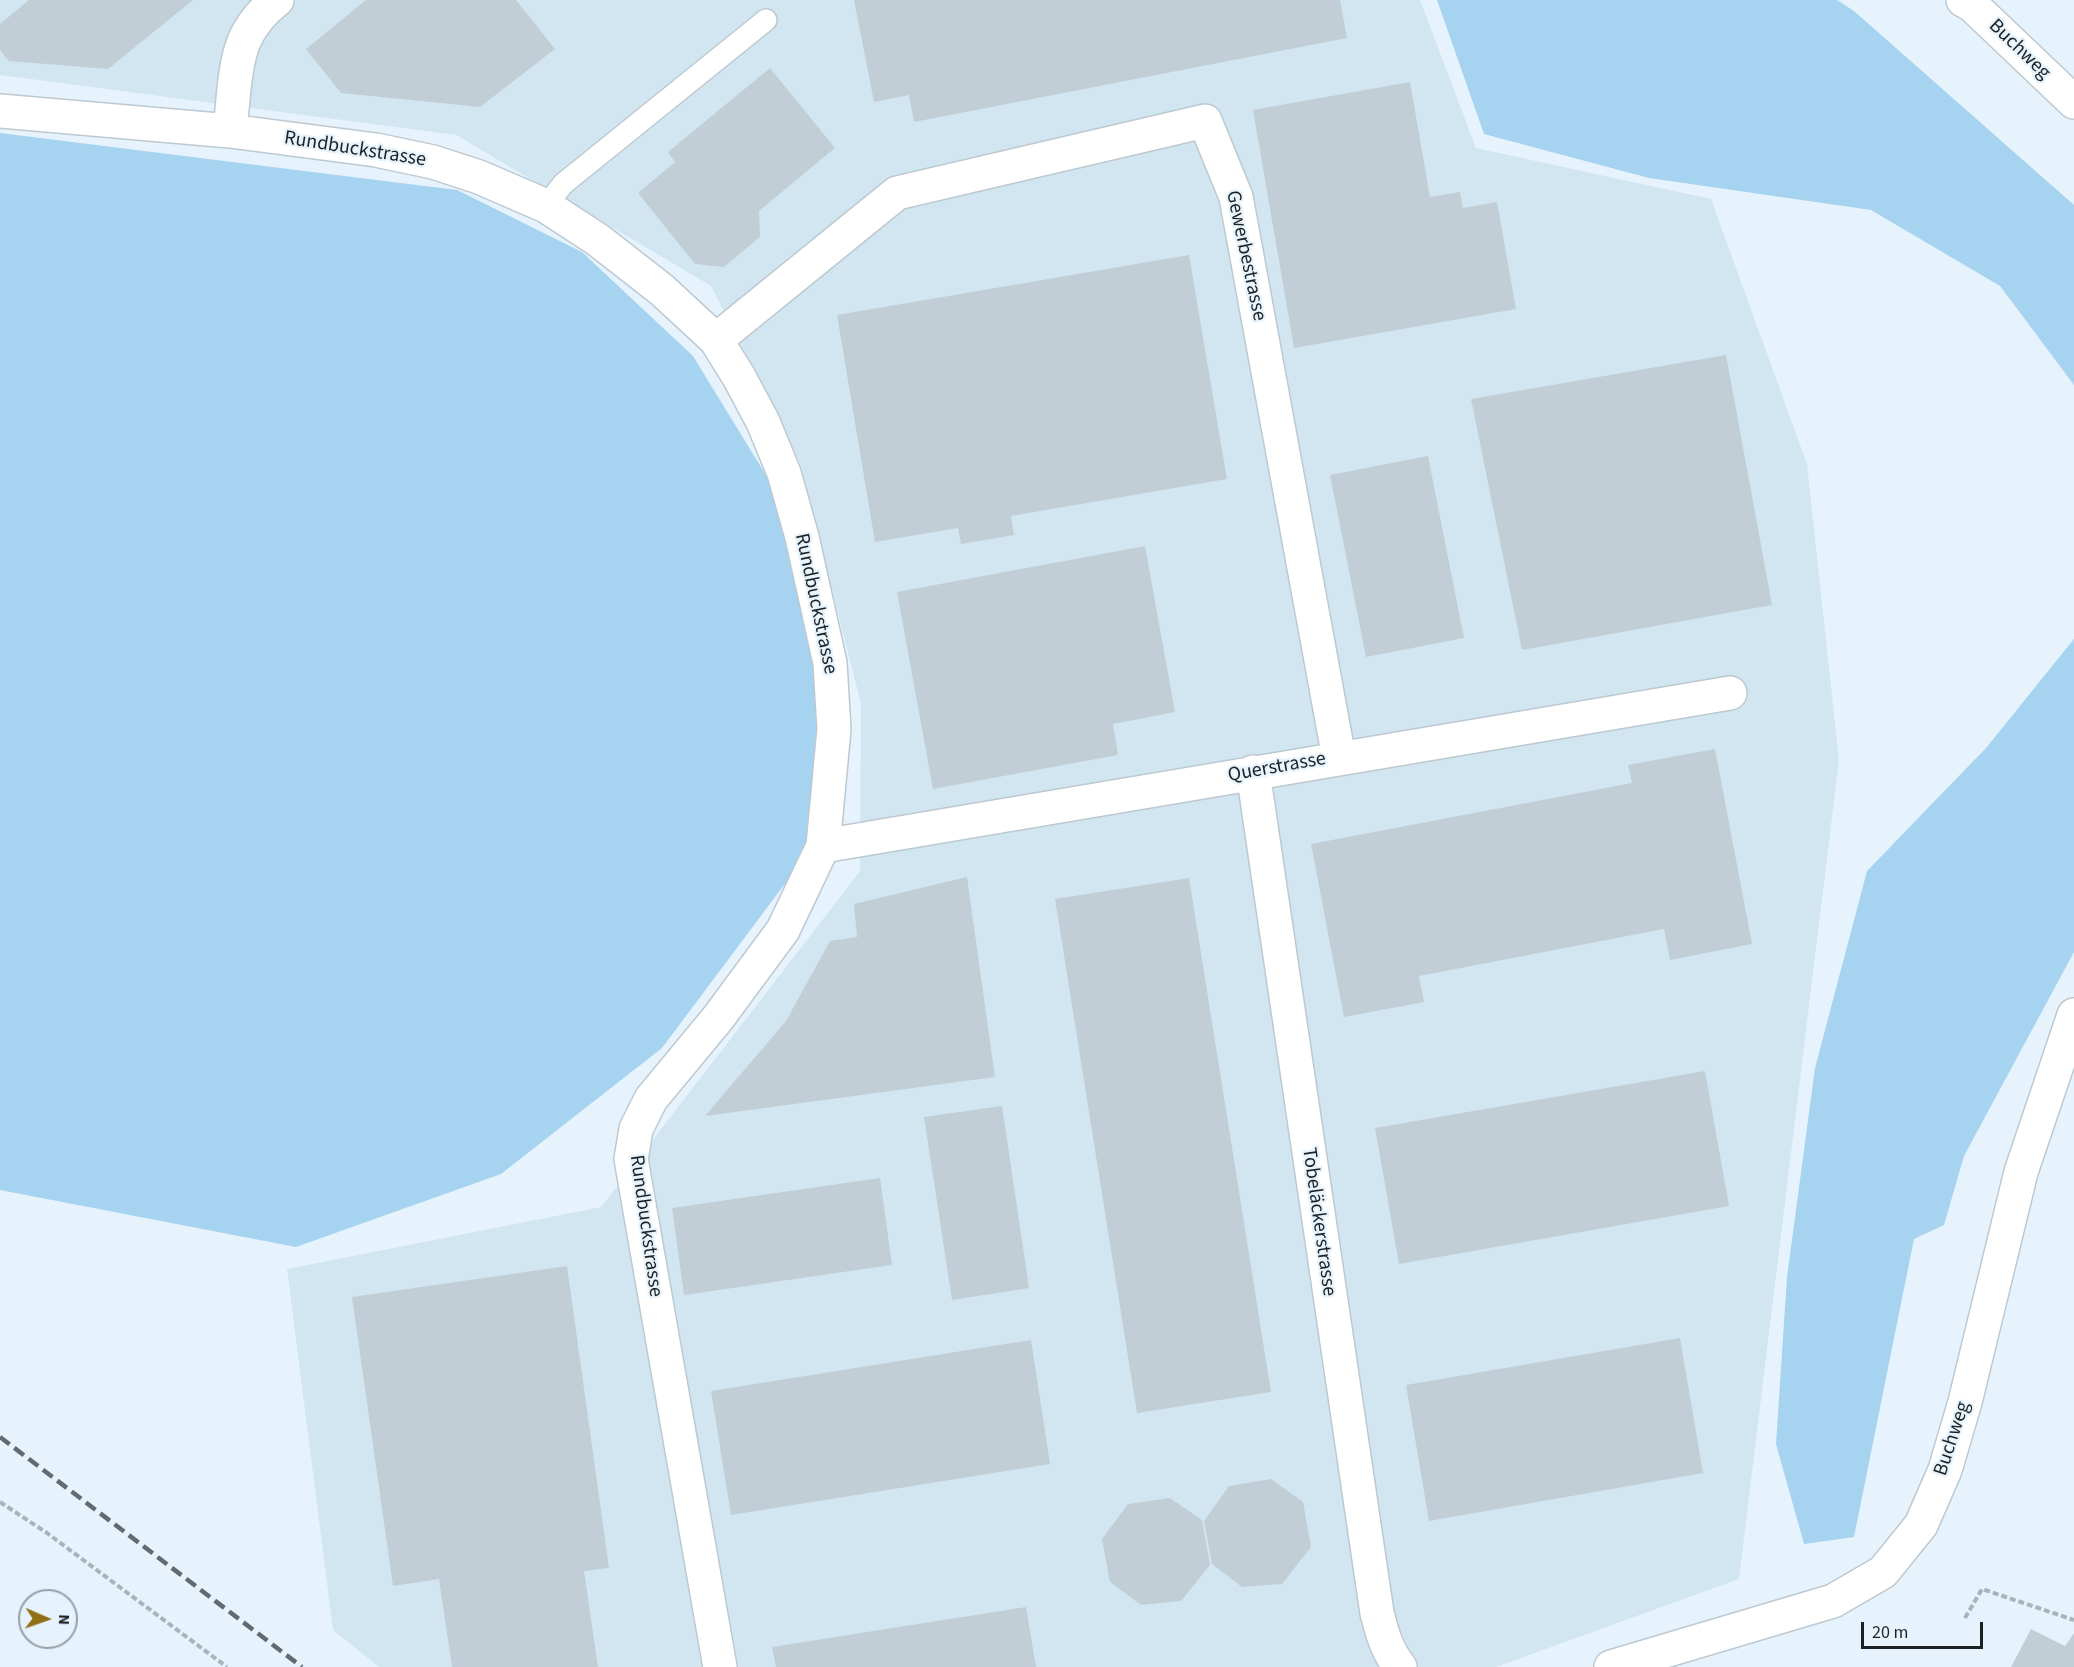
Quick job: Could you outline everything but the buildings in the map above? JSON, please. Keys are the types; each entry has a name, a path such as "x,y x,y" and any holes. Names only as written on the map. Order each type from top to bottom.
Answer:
{"street":[{"path":"230,131 238,69 245,40 263,11 277,0"},
{"name":"Buchweg","path":"1963,0 1972,5 2074,102"},
{"name":"Rundbuckstrasse","path":"0,111 230,131 376,150 433,162 479,177 546,206 598,240 662,290 716,340 763,422 784,473 802,537 830,663 834,729 823,846 783,930 718,1018 651,1099 636,1129 631,1159 720,1667"},
{"name":"Gewerbestrasse","path":"716,340 897,193 1205,121 1236,197 1339,758"},
{"name":"Querstrasse","path":"823,846 1730,693"},
{"name":"Tobeläckerstrasse","path":"1253,772 1377,1613 1382,1635 1400,1667"},
{"name":"Buchweg","path":"1611,1667 1833,1601 1883,1572 1921,1525 1945,1470 1965,1402 2021,1172 2074,1015"}],"lane":[{"path":"546,206 563,184 766,20"}],"path":[{"path":"0,1502 47,1533 227,1667"},
{"path":"1965,1618 1982,1589 2074,1620"}],"shaded area":[{"path":"0,0 1420,0 1476,148 1711,199 1807,464 1839,760 1739,1579 1496,1667 379,1667 333,1630 287,1269 601,1207 860,871 861,704 800,463 711,286 456,135 0,75"},
{"path":"1437,0 1837,0 1854,11 2074,205 2074,385 2000,286 1871,210 1649,178 1484,134"},
{"path":"0,133 457,190 582,252 693,356 772,485 825,651 808,853 662,1048 501,1174 296,1247 0,1190"},
{"path":"2074,639 2074,952 1964,1156 1944,1225 1914,1239 1854,1537 1804,1544 1776,1444 1787,1277 1815,1068 1867,871 1986,748"}],"railway":[{"path":"0,1437 302,1667"}]}
